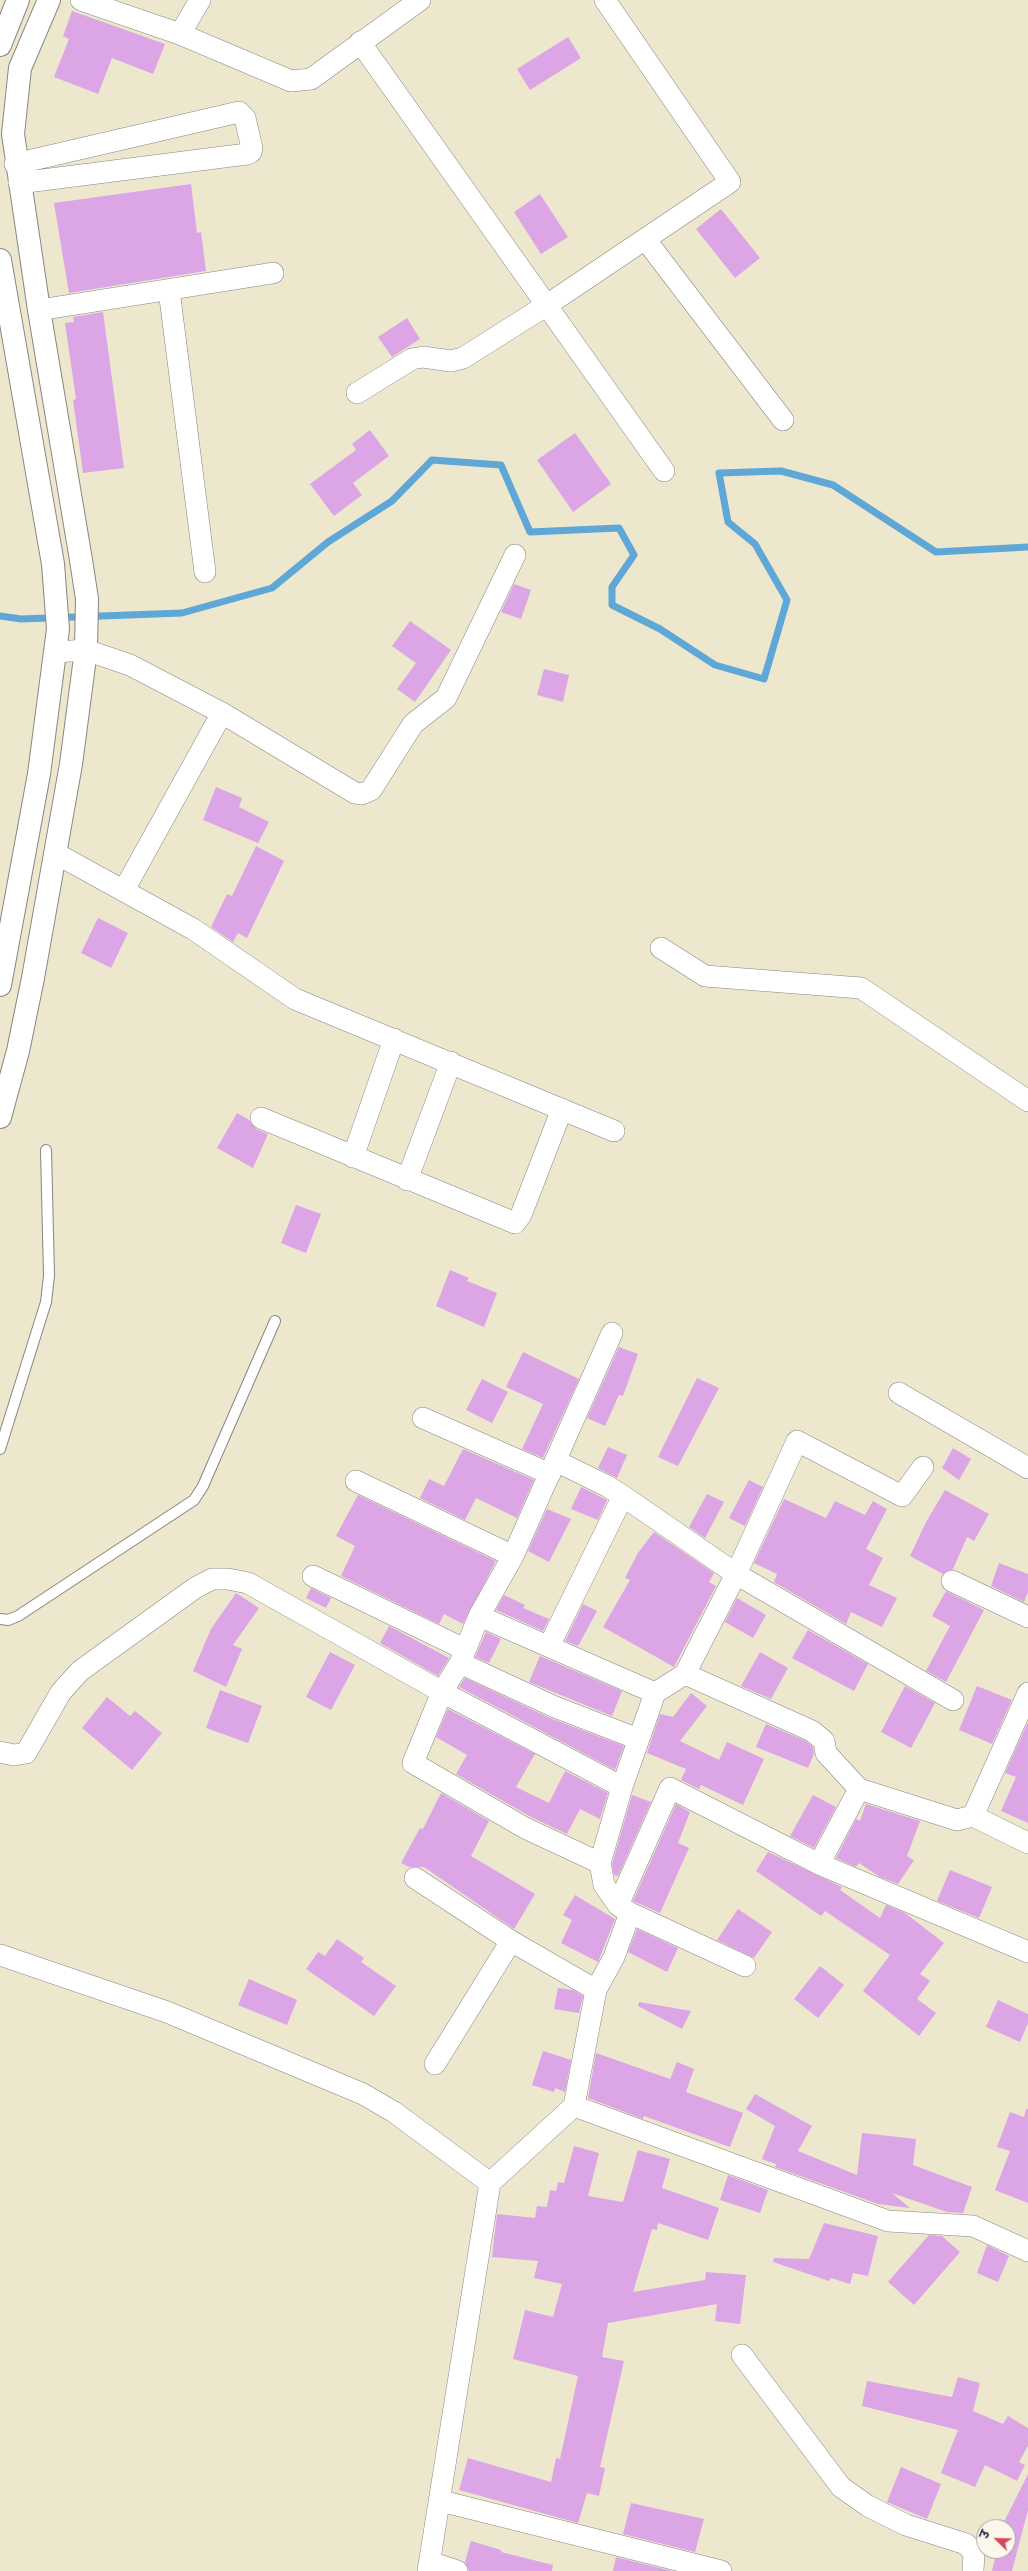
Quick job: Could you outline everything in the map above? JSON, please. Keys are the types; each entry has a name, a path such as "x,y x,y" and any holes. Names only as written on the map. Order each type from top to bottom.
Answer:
{"main road":[{"path":"0,45 18,0"},
{"path":"0,1117 18,1051 55,853 71,764 86,641 86,599 81,560 17,174 13,134 14,110 20,68 49,0"},
{"path":"0,260 53,564 58,629 39,774 0,985"}],"street":[{"path":"81,0 180,34 291,81 311,79 360,42 420,0"},
{"path":"180,34 200,0"},
{"path":"357,393 412,359 423,357 452,361 463,358 730,182 604,0"},
{"path":"360,42 664,471"},
{"path":"238,112 245,118 252,148 251,152 247,154 17,174 238,112"},
{"path":"645,239 783,420"},
{"path":"39,310 273,274"},
{"path":"169,290 205,572"},
{"path":"56,652 86,641 130,666 222,713 355,793 366,793 371,790 413,724 446,698 515,555"},
{"path":"124,890 222,713"},
{"path":"55,853 193,929 295,999 451,1062 614,1131"},
{"path":"661,948 705,976 861,988 1028,1101"},
{"path":"353,1157 394,1039"},
{"path":"407,1180 451,1062"},
{"path":"261,1118 407,1180 515,1223 521,1215 562,1109"},
{"path":"600,1863 525,1828 413,1763 442,1692 462,1656 479,1616 513,1556 612,1333"},
{"path":"899,1393 1028,1468"},
{"path":"423,1418 553,1468 607,1486 736,1574 953,1700"},
{"path":"745,1966 624,1909 604,1885 600,1863 622,1787 638,1739 655,1693 685,1674 736,1574 798,1441 902,1496 923,1467"},
{"path":"356,1481 513,1556"},
{"path":"549,1646 623,1496"},
{"path":"313,1576 555,1707 638,1739"},
{"path":"0,1752 14,1755 26,1753 61,1692 80,1671 195,1588 212,1579 228,1579 248,1583 442,1692 622,1787"},
{"path":"952,1581 1028,1617"},
{"path":"479,1616 655,1693"},
{"path":"685,1674 812,1731 824,1740 826,1754 859,1789 957,1820 973,1816 1028,1843"},
{"path":"973,1816 1028,1693"},
{"path":"457,2571 429,2566 441,2501 490,2183 574,2106 596,1990 614,1957 624,1909 670,1788 820,1864 1028,1952"},
{"path":"820,1864 859,1789"},
{"path":"415,1878 511,1941 596,1990"},
{"path":"434,2064 511,1941"},
{"path":"0,1955 160,2010 363,2094 394,2112 490,2183"},
{"path":"574,2106 888,2221 973,2226 1028,2251"},
{"path":"742,2355 841,2487 868,2506 906,2525 966,2544 974,2553 973,2571"},
{"path":"441,2501 721,2571"}],"lane":[{"path":"0,1449 46,1302 49,1276 46,1150"},
{"path":"0,1619 8,1620 18,1616 194,1500 203,1486 275,1321"}],"building":[{"path":"72,11 165,44 153,74 112,58 98,94 54,77 69,39 63,36"},
{"path":"568,37 581,58 530,90 517,69"},
{"path":"191,184 197,233 201,232 206,271 69,293 54,203"},
{"path":"540,194 568,237 541,254 514,212"},
{"path":"721,209 760,258 735,278 696,229"},
{"path":"103,312 124,468 83,473 73,400 76,399 65,323 74,322 73,317"},
{"path":"407,318 420,339 392,357 378,337"},
{"path":"370,430 389,456 353,483 362,495 334,516 310,484 356,450 352,444"},
{"path":"575,433 611,484 573,512 537,460"},
{"path":"514,584 531,590 521,619 501,612"},
{"path":"410,621 451,650 415,702 397,689 416,663 392,646"},
{"path":"544,669 569,675 563,702 537,695"},
{"path":"216,787 242,798 239,807 269,822 258,843 203,820"},
{"path":"256,846 284,861 247,938 238,933 233,942 211,927 227,894 232,896"},
{"path":"98,918 128,933 111,968 81,953"},
{"path":"237,1113 249,1120 256,1129 268,1134 253,1168 217,1148"},
{"path":"296,1205 321,1214 306,1253 281,1243"},
{"path":"450,1270 469,1278 467,1281 497,1293 484,1327 436,1306"},
{"path":"619,1347 638,1354 623,1396 619,1395 605,1426 587,1418"},
{"path":"523,1352 579,1379 543,1458 522,1449 543,1404 506,1387"},
{"path":"697,1378 719,1388 678,1466 658,1457"},
{"path":"482,1379 508,1392 492,1423 466,1410"},
{"path":"608,1447 627,1455 617,1478 598,1468"},
{"path":"953,1448 971,1459 959,1480 942,1468"},
{"path":"463,1449 534,1480 517,1518 476,1498 465,1520 420,1498 429,1479 444,1486"},
{"path":"749,1480 763,1487 745,1526 729,1518"},
{"path":"581,1487 607,1500 598,1520 571,1509"},
{"path":"945,1490 989,1514 974,1541 967,1537 953,1569 943,1574 910,1556 926,1522"},
{"path":"707,1494 724,1502 705,1538 689,1527"},
{"path":"358,1495 496,1561 463,1624 444,1614 439,1624 341,1576 355,1546 336,1536"},
{"path":"784,1499 826,1518 835,1501 865,1515 873,1501 887,1509 866,1549 883,1558 869,1585 897,1598 882,1627 851,1612 846,1624 774,1582 777,1574 754,1563"},
{"path":"547,1509 571,1519 549,1562 528,1551"},
{"path":"654,1532 714,1573 709,1582 716,1586 674,1667 603,1627 630,1580 625,1578 638,1553"},
{"path":"999,1563 1028,1574 1028,1592 1024,1602 991,1586"},
{"path":"311,1588 331,1598 326,1608 306,1598"},
{"path":"946,1591 984,1610 946,1682 926,1671 950,1626 932,1616"},
{"path":"236,1593 259,1608 233,1645 242,1649 226,1687 193,1671 211,1629"},
{"path":"504,1595 525,1605 523,1608 549,1619 543,1631 496,1610"},
{"path":"737,1598 766,1615 753,1638 725,1622"},
{"path":"583,1604 597,1611 578,1646 565,1641"},
{"path":"389,1626 449,1658 438,1676 380,1643"},
{"path":"808,1630 868,1664 854,1691 792,1658"},
{"path":"486,1632 501,1639 489,1663 475,1657"},
{"path":"330,1652 355,1665 331,1710 306,1697"},
{"path":"760,1652 788,1668 771,1699 741,1686"},
{"path":"540,1656 622,1691 612,1716 529,1682"},
{"path":"465,1678 550,1718 624,1746 615,1770 459,1687"},
{"path":"905,1686 935,1703 911,1748 881,1732"},
{"path":"977,1686 1012,1700 992,1744 959,1730"},
{"path":"220,1690 262,1706 248,1743 206,1728"},
{"path":"691,1693 707,1706 680,1741 719,1760 727,1742 764,1759 743,1805 701,1785 699,1789 681,1780 686,1769 647,1753 660,1714 673,1717"},
{"path":"107,1697 130,1716 135,1711 162,1733 132,1770 82,1728"},
{"path":"448,1709 535,1754 516,1787 549,1803 565,1771 608,1793 600,1819 580,1809 567,1834 531,1817 456,1774 467,1755 436,1737"},
{"path":"1028,1722 1028,1823 1001,1811 1016,1777 1005,1773"},
{"path":"766,1724 806,1741 813,1747 814,1754 808,1768 756,1747"},
{"path":"441,1793 489,1821 471,1856 535,1894 514,1929 424,1867 409,1867 401,1863 420,1828 423,1829"},
{"path":"632,1795 651,1802 618,1876 614,1875 612,1864"},
{"path":"813,1795 836,1807 814,1848 790,1836"},
{"path":"676,1804 690,1812 678,1843 689,1848 660,1913 633,1901"},
{"path":"866,1804 920,1821 907,1856 914,1860 898,1884 880,1877 859,1863 856,1867 836,1858 856,1819 860,1821"},
{"path":"768,1852 842,1887 840,1890 880,1918 886,1905 905,1913 944,1943 920,1974 930,1981 917,1999 936,2013 919,2036 863,1991 890,1955 825,1911 821,1916 756,1871"},
{"path":"950,1870 992,1887 979,1918 937,1901"},
{"path":"575,1895 615,1919 598,1962 561,1943 572,1920 563,1915"},
{"path":"738,1909 772,1932 754,1958 717,1940"},
{"path":"637,1929 678,1948 667,1972 628,1952"},
{"path":"337,1939 364,1958 361,1962 396,1986 374,2016 306,1969 318,1952 325,1956"},
{"path":"820,1966 844,1985 818,2018 794,1999"},
{"path":"249,1979 297,2000 287,2025 238,2005"},
{"path":"558,1988 573,1990 583,1996 579,2013 554,2009"},
{"path":"998,2000 1028,2014 1028,2023 1020,2042 986,2027"},
{"path":"639,2002 691,2011 682,2029 638,2006"},
{"path":"543,2051 571,2060 565,2092 555,2088 554,2092 532,2085"},
{"path":"596,2053 670,2079 677,2062 694,2069 686,2092 743,2113 730,2147 644,2116 643,2119 588,2098"},
{"path":"755,2094 812,2126 798,2151 857,2175 862,2133 916,2139 913,2165 972,2187 963,2213 947,2212 892,2193 910,2208 878,2204 775,2167 776,2164 762,2159 775,2126 746,2109"},
{"path":"1026,2109 1028,2109 1028,2203 995,2190 1010,2151 997,2147 1010,2112 1024,2117"},
{"path":"574,2146 599,2153 588,2196 623,2202 638,2150 670,2159 662,2188 719,2208 708,2240 658,2223 657,2230 652,2229 633,2292 705,2280 706,2272 746,2275 740,2324 715,2321 717,2304 608,2323 602,2357 624,2361 600,2467 605,2468 599,2496 587,2493 578,2523 459,2490 468,2458 551,2482 556,2458 560,2459 578,2376 513,2359 525,2310 553,2317 562,2284 534,2278 538,2261 492,2257 497,2214 535,2218 537,2206 547,2207 550,2190 556,2191 558,2182 564,2183"},
{"path":"728,2175 768,2190 760,2213 720,2200"},
{"path":"824,2223 878,2236 868,2276 853,2273 850,2284 831,2278 829,2281 773,2262 774,2258 809,2259"},
{"path":"929,2235 942,2236 960,2252 914,2305 888,2282"},
{"path":"987,2245 1009,2256 998,2282 977,2273"},
{"path":"958,2377 980,2383 973,2411 1003,2424 1008,2416 1028,2428 1028,2446 1019,2462 1025,2465 1017,2481 985,2465 975,2487 941,2473 958,2430 862,2406 867,2381 952,2397"},
{"path":"901,2467 941,2484 927,2519 887,2502"},
{"path":"1028,2474 1028,2510 1016,2556 1016,2519 1006,2519"},
{"path":"631,2503 704,2519 695,2552 623,2534"},
{"path":"471,2541 501,2550 501,2552 553,2565 552,2571 469,2571 465,2562"},
{"path":"616,2557 672,2571 613,2571"},
{"path":"995,2559 1015,2559 1012,2571 992,2571"}],"waterway":[{"path":"0,616 21,619 182,613 272,588 328,542 392,501 432,460 501,465 530,532 619,528 634,555 612,587 612,605 660,629 715,665 764,679 787,600 755,544 728,522 719,473 781,471 833,485 936,552 1028,547"}]}
